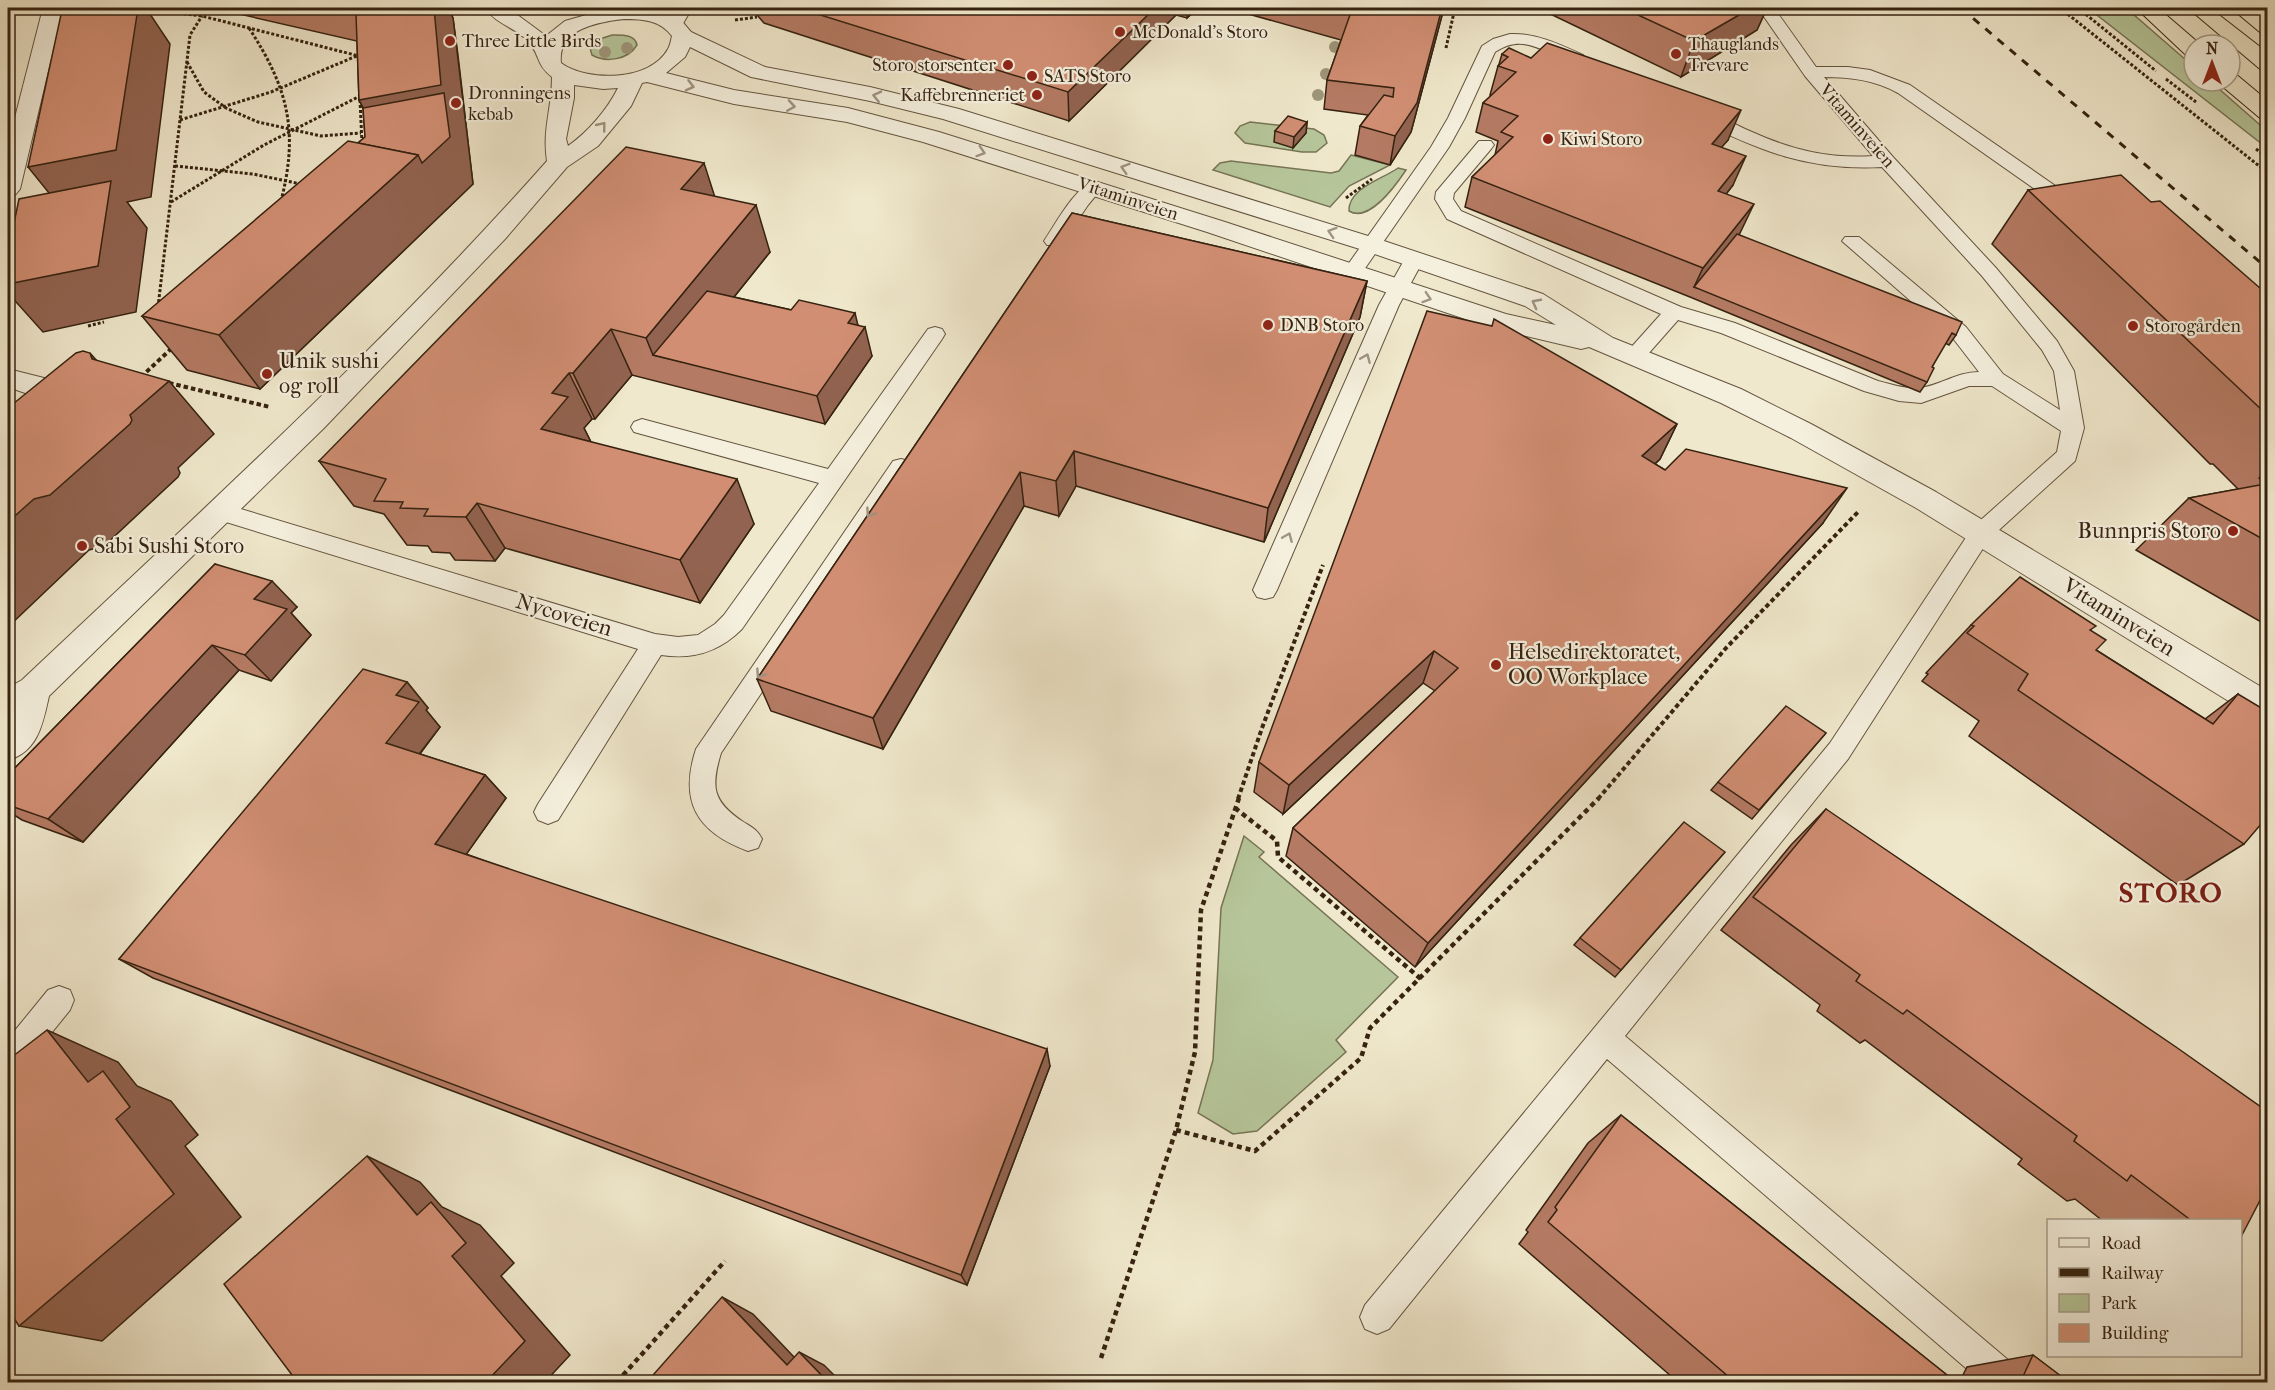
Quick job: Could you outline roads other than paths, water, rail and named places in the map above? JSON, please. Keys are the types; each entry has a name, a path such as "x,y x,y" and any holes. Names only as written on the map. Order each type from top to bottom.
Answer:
{"highway":[{"path":"2146,8 2182,40"},
{"path":"2198,8 2268,64"},
{"path":"2241,8 2268,28"},
{"path":"2242,91 2268,113"}],"street":[{"path":"8,189 53,8"},
{"path":"495,8 532,33 548,50"},
{"path":"589,8 614,12"},
{"path":"614,12 569,28 552,42 548,50 550,65 563,76 595,83 640,77 660,68 678,53 680,22"},
{"name":"Vitaminveien","path":"614,12 648,14 680,22 759,72 870,94 951,114 1372,245 1534,300 1604,344 1731,396 1801,431 1981,533 2166,645 2264,708"},
{"path":"559,162 555,139 563,98 563,76"},
{"path":"8,746 25,729 21,696 221,512 317,418 496,234 559,162 590,141 640,77"},
{"name":"Vitaminveien","path":"640,77 734,97 848,115 893,126 1093,188 1501,322 1604,344"},
{"path":"8,378 61,396 64,422 33,449 8,462"}],"lane":[{"path":"1766,8 1811,72"},
{"path":"1352,273 1450,130 1466,102 1483,57 1495,43 1507,39 1531,40 1589,64"},
{"name":"Vitaminveien","path":"1811,72 1887,161 1989,272 2050,346 2064,371 2073,428 2067,454 1981,533"},
{"name":"Vitaminveien","path":"1811,72 1859,72 1887,80 1904,89 2090,219"},
{"path":"1687,109 1774,149 1798,156 1826,161 1887,161"},
{"path":"1485,145 1445,192 1444,199 1454,215 1674,312 1728,328 1871,386 1899,394 1921,396 1967,379 1996,379"},
{"path":"1041,260 1081,201 1093,188"},
{"path":"1852,241 1959,332 1996,379 2073,428"},
{"path":"1265,590 1397,288 1414,259"},
{"path":"1634,357 1674,312"},
{"name":"Nycoveien","path":"221,512 655,644 684,649 718,638 733,622 935,334"},
{"path":"642,428 835,479"},
{"path":"748,839 722,825 705,804 700,787 703,765 709,749 915,446"},
{"path":"1377,1317 1839,751 1981,533"},
{"path":"548,812 655,644"},
{"path":"8,1062 58,1000"},
{"path":"1605,1038 2008,1383"}],"railway":[{"path":"1961,8 2268,269"}],"place":[{"name":"McDonald's Storo","path":"1120,32"},
{"name":"Three Little Birds","path":"450,41"},
{"name":"Thauglands Trevare","path":"1676,54"},
{"name":"Storo storsenter","path":"1008,65"},
{"name":"SATS Storo","path":"1032,76"},
{"name":"Kaffebrenneriet","path":"1037,95"},
{"name":"Dronningens kebab","path":"456,103"},
{"name":"Kiwi Storo","path":"1548,139"},
{"name":"DNB Storo","path":"1268,325"},
{"name":"Storogården","path":"2133,326"},
{"name":"Unik sushi og roll","path":"267,374"},
{"name":"Bunnpris Storo","path":"2233,531"},
{"name":"Sabi Sushi Storo","path":"82,546"},
{"name":"Helsedirektoratet, OO Workplace","path":"1496,665"}],"district":[{"name":"STORO","path":"2171,892"}]}
